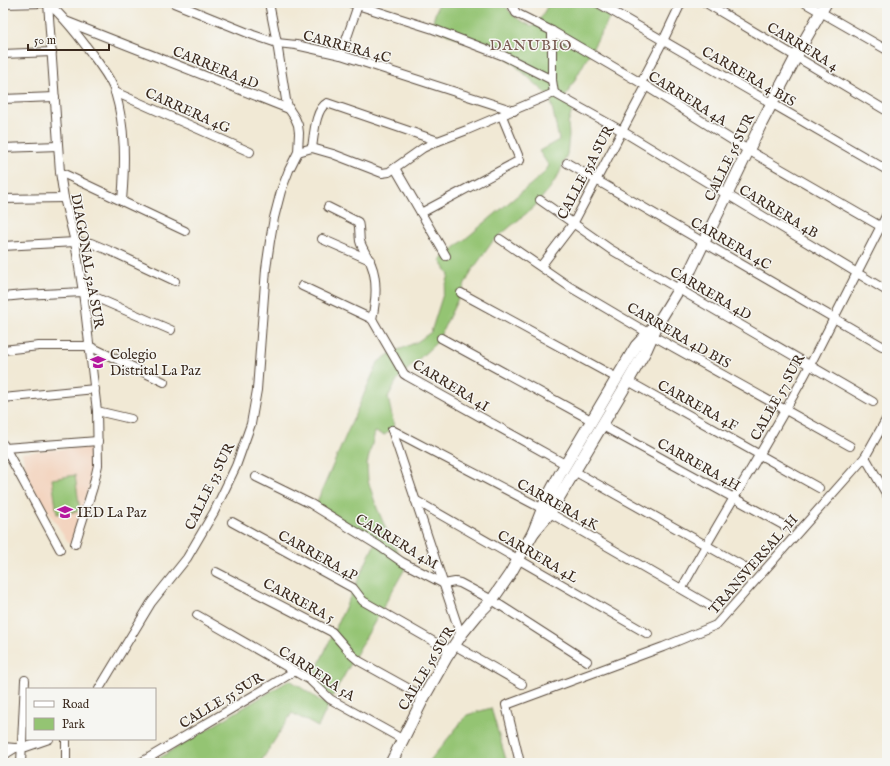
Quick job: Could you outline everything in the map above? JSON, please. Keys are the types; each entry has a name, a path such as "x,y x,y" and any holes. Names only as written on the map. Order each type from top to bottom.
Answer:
{"street":[{"path":"3,4 43,3"},
{"path":"48,3 68,22 108,76 115,92 121,119 125,151 122,201"},
{"name":"DIAGONAL 52A SUR","path":"48,3 60,172 64,198 75,242 83,292 97,411 98,465 93,487 75,544"},
{"name":"CARRERA 4C","path":"174,3 253,35 277,43 296,45 341,55 514,111"},
{"path":"269,3 286,100 298,125 298,152 312,148 333,154 382,173 386,173 395,168 423,148 438,141 502,116 554,93 552,80 552,31"},
{"name":"CARRERA 4A","path":"511,3 516,13 552,31 748,150 884,228"},
{"name":"CARRERA 4 BIS","path":"598,3 887,170"},
{"name":"CALLE 55A SUR","path":"541,266 573,224 622,131 681,3"},
{"name":"CARRERA 4","path":"706,3 887,111"},
{"path":"805,3 824,8 887,50"},
{"path":"341,55 354,4 433,29 504,56 552,80"},
{"name":"CALLE 56 SUR","path":"596,423 628,381 650,334 691,269 771,104 824,8"},
{"name":"CARRERA 4D","path":"68,22 289,109"},
{"path":"3,54 52,52"},
{"name":"CARRERA 4G","path":"115,92 250,152"},
{"name":"CARRERA 4B","path":"554,93 622,131 887,291"},
{"path":"3,99 55,97"},
{"path":"312,148 318,113 323,105 327,103 438,141"},
{"path":"421,213 520,160 502,116"},
{"path":"3,148 58,146"},
{"name":"CALLE 53 SUR","path":"100,688 151,603 187,558 214,512 236,466 251,424 254,410 257,390 266,269 274,218 281,191 298,152"},
{"name":"CARRERA 4C","path":"567,163 882,346"},
{"path":"395,168 446,256"},
{"path":"60,172 185,231"},
{"path":"3,199 64,198"},
{"name":"CARRERA 4D","path":"540,200 610,249 873,402"},
{"path":"302,286 372,319 376,302 375,277 370,260 360,240 358,222 328,207"},
{"name":"CALLE 57 SUR","path":"682,588 760,455 810,365 856,272 884,228 887,214"},
{"path":"322,239 370,260"},
{"name":"CARRERA 4D BIS","path":"500,239 570,287 650,334 850,446"},
{"path":"3,246 75,242 91,243 175,281"},
{"path":"3,297 83,292 171,330"},
{"path":"461,293 616,378"},
{"name":"CARRERA 4I","path":"372,319 401,369 407,376 743,566"},
{"name":"CALLE 56 SUR","path":"391,763 424,697 455,644 505,582 596,423 616,378 636,346 650,334"},
{"name":"CARRERA 4H","path":"441,338 785,526"},
{"path":"3,350 39,346 89,346 164,382"},
{"name":"CARRERA 4F","path":"628,381 819,488"},
{"path":"3,398 95,388"},
{"path":"97,411 132,419"},
{"name":"TRANSVERSAL 7H","path":"520,763 506,705 663,647 716,625 864,457 887,418"},
{"name":"CARRERA 4K","path":"415,500 392,430 546,511 682,588 709,605"},
{"path":"60,549 4,446 98,441"},
{"path":"864,457 887,495"},
{"name":"CARRERA 4M","path":"256,477 311,504 402,562 444,584 455,582 460,583 492,600 586,661"},
{"path":"415,500 444,584 455,644"},
{"name":"CARRERA 4L","path":"415,500 648,634"},
{"name":"CARRERA 4P","path":"232,522 353,588 363,601 455,644 522,684"},
{"name":"CARRERA 5","path":"216,572 332,632 359,661 424,697"},
{"name":"CARRERA 5A","path":"197,615 310,680 330,698 402,739"},
{"name":"CALLE 55 SUR","path":"140,763 295,671"},
{"path":"21,763 18,748 25,680"},
{"path":"3,758 7,752 45,740"},
{"path":"66,740 66,763"},
{"path":"3,747 18,748"}],"shaded area":[{"name":"IED La Paz","path":"90,446 93,474 70,545 28,479 22,453"}],"green space":[{"path":"437,3 504,3 509,11 516,17 532,26 538,23 549,3 585,3 610,17 563,101 573,107 568,124 569,135 567,154 559,174 550,188 534,207 493,241 471,272 437,342 397,380 388,397 394,426 385,435 375,432 367,464 368,481 377,508 393,545 407,565 332,697 312,679 376,541 316,504 378,362 391,353 417,342 431,332 449,275 440,260 542,175 549,166 539,151 559,140 550,97 504,55 431,28 438,4"},
{"path":"75,475 80,511 57,514 52,479"},
{"path":"290,680 328,706 318,727 292,713 260,763 151,763"},
{"path":"491,708 507,763 428,763 467,715"}],"place":[{"name":"Colegio Distrital La Paz","path":"98,362"},
{"name":"IED La Paz","path":"65,512"}],"district":[{"name":"DANUBIO","path":"531,45"}]}
